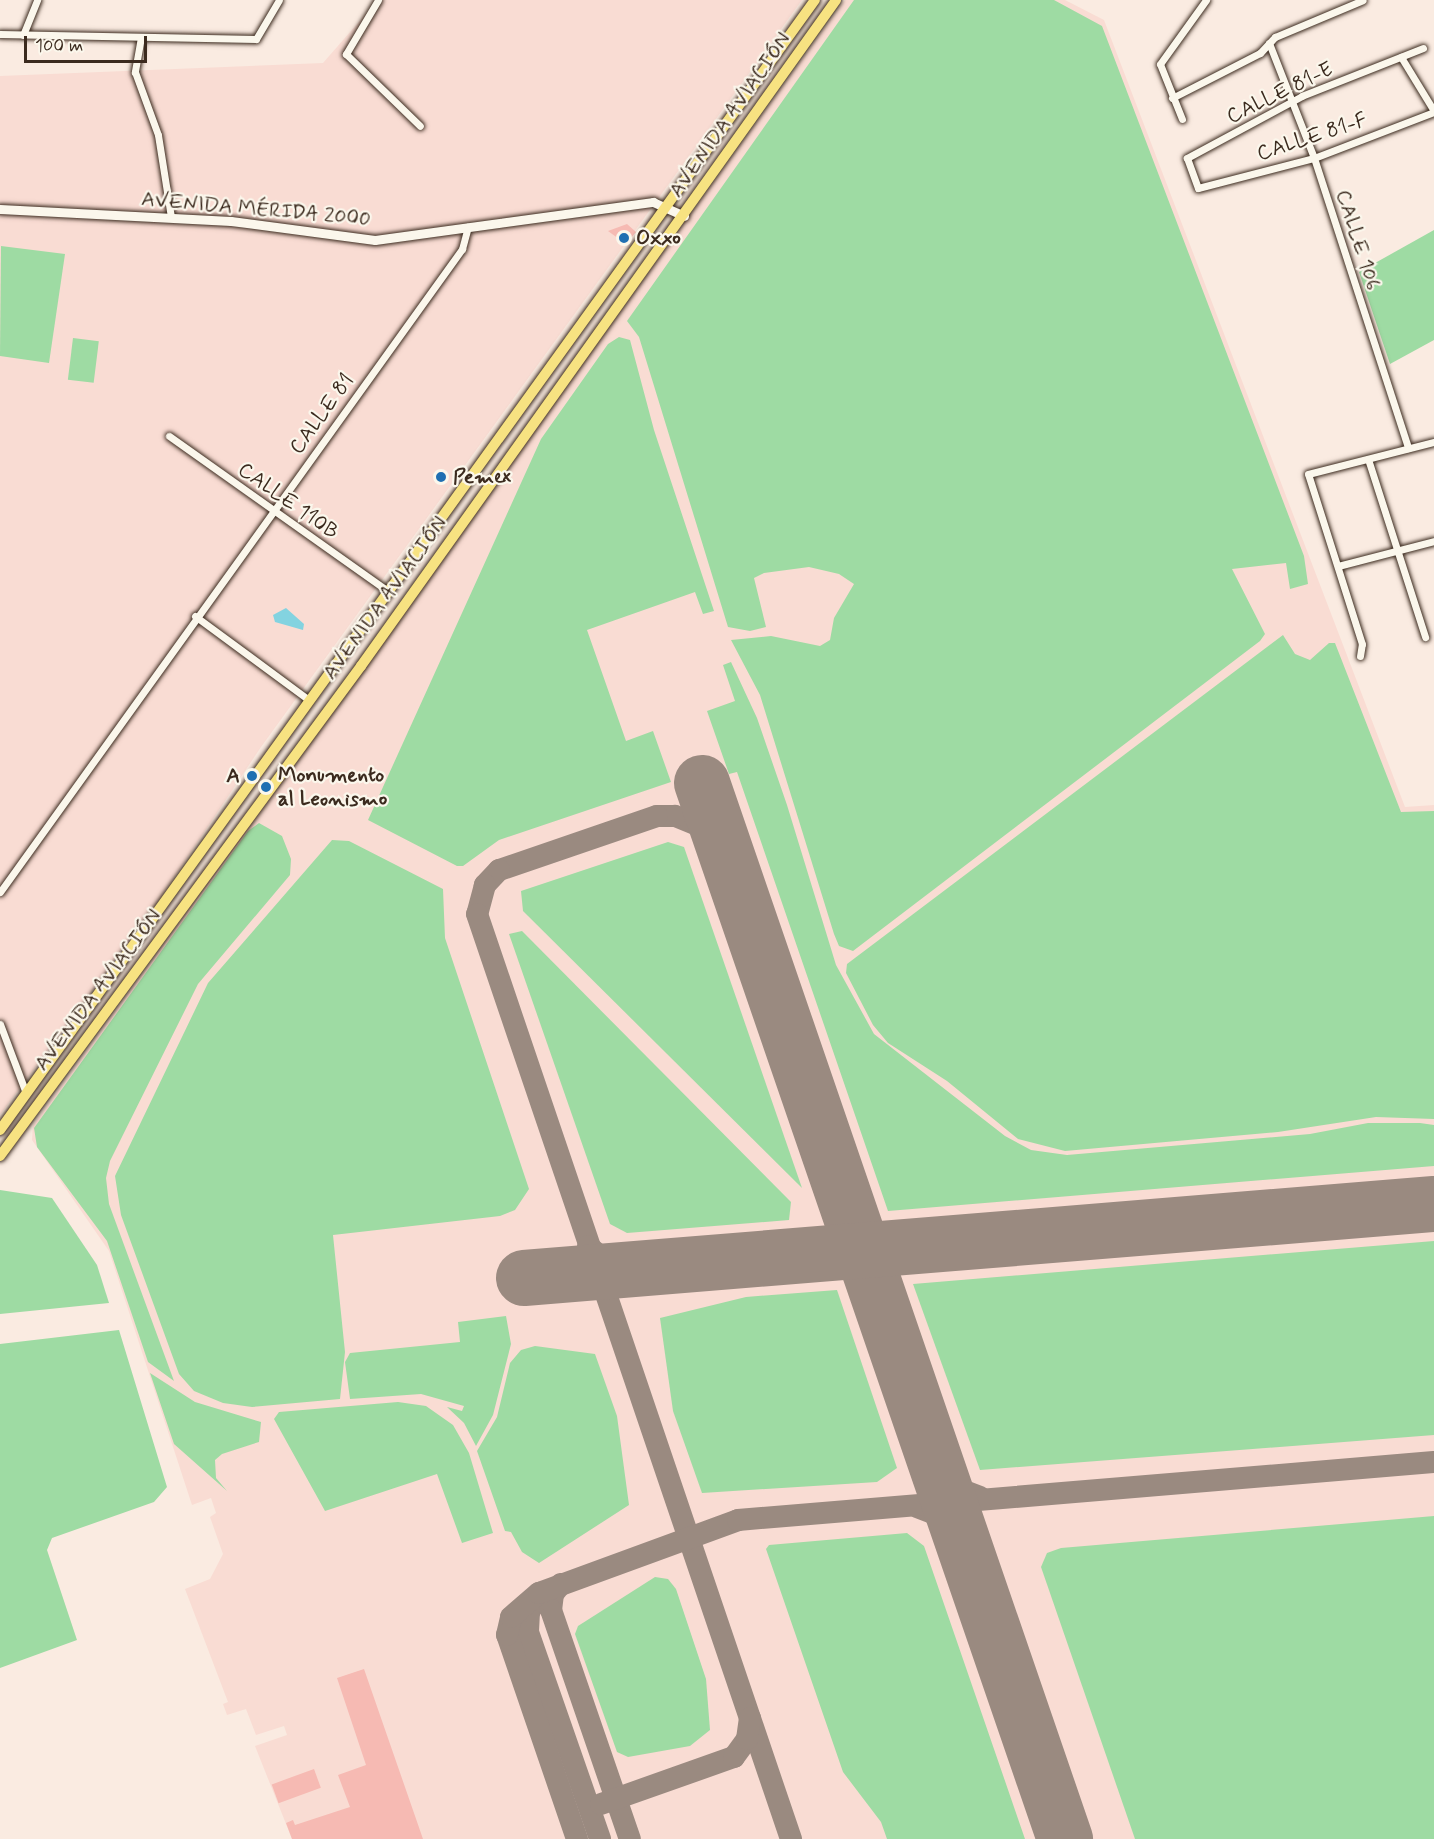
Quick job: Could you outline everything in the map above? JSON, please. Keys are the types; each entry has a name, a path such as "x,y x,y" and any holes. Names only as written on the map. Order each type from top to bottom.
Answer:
{"main road":[{"name":"AVENIDA AVIACIÓN","path":"1,1128 815,0"},
{"name":"AVENIDA AVIACIÓN","path":"0,1156 277,781 684,216 836,0"},
{"name":"AVENIDA MÉRIDA 2000","path":"0,209 171,217 375,240 653,202 667,205"},
{"path":"667,205 684,216"}],"street":[{"path":"23,35 37,0"},
{"path":"0,34 256,39 279,0"},
{"path":"378,0 346,54 420,126"},
{"path":"1182,119 1160,64 1206,0"},
{"path":"1172,98 1260,53 1269,43 1363,0"},
{"path":"141,37 135,72 158,135 171,217"},
{"name":"CALLE 106","path":"1269,43 1295,102 1408,448"},
{"name":"CALLE 81-E","path":"1198,188 1187,158 1295,102 1423,48"},
{"path":"1401,57 1434,111"},
{"name":"CALLE 81-F","path":"1198,188 1314,158 1434,111"},
{"name":"CALLE 81","path":"0,892 195,616 462,249 468,227"},
{"name":"CALLE 110B","path":"169,436 389,592"},
{"path":"1360,656 1362,644 1308,474 1434,442"},
{"path":"1368,459 1425,637"},
{"path":"1338,566 1434,541"},
{"path":"195,616 309,700"},
{"path":"0,1024 26,1093"},
{"path":"1,1128 16,1133"}],"shaded area":[{"path":"378,0 802,0 261,747 153,909 0,1115 0,76 323,63"},
{"path":"845,0 1065,0 1104,20 1405,807 1434,805 1434,1839 292,1839 255,1746 287,1735 284,1726 256,1735 246,1709 227,1715 223,1704 228,1702 185,1589 210,1579 223,1554 210,1517 216,1513 211,1498 192,1505 109,1251 32,1140 33,1125"}],"green space":[{"path":"854,0 1054,0 1102,26 1304,556 1308,584 1290,589 1286,563 1232,569 1265,634 1260,641 853,951 839,946 834,934 760,695 731,640 771,636 820,646 830,640 834,618 854,584 839,574 809,567 764,573 754,578 766,627 750,631 728,627 639,337 627,321"},
{"path":"1434,230 1434,340 1390,364 1359,272"},
{"path":"1,246 65,254 49,363 0,356"},
{"path":"619,337 630,340 654,430 714,611 703,614 695,592 587,630 626,741 653,731 671,782 499,840 463,866 457,866 368,820 541,439 608,344"},
{"path":"73,338 99,341 94,383 68,380"},
{"path":"1283,635 1295,654 1310,660 1329,643 1335,643 1401,812 1434,811 1434,1119 1376,1117 1278,1132 1065,1151 1018,1139 947,1081 888,1043 873,1025 846,973 847,964"},
{"path":"731,662 757,718 787,805 836,965 874,1034 1005,1136 1031,1150 1067,1155 1310,1134 1368,1123 1420,1123 1434,1125 1434,1166 888,1211 737,772 729,774 707,711 735,701 723,665"},
{"path":"259,823 282,836 291,859 290,875 198,984 110,1161 106,1178 109,1204 174,1381 148,1362 107,1241 37,1147 34,1128 248,831"},
{"path":"332,840 349,841 443,889 445,938 529,1189 515,1210 500,1216 333,1235 345,1352 340,1399 252,1407 223,1403 194,1391 179,1374 121,1215 115,1176 208,983"},
{"path":"668,842 684,847 802,1188 523,911 521,891"},
{"path":"522,931 791,1202 789,1220 627,1233 610,1224 509,934"},
{"path":"0,1190 52,1198 97,1265 109,1303 0,1314"},
{"path":"1434,1241 1434,1435 980,1470 913,1284"},
{"path":"837,1290 897,1468 877,1482 702,1493 673,1411 660,1318 746,1297"},
{"path":"506,1316 511,1344 493,1415 476,1446 464,1423 447,1407 462,1411 464,1406 421,1394 350,1399 345,1362 350,1353 460,1342 458,1322"},
{"path":"119,1330 167,1487 154,1502 52,1538 47,1550 77,1640 0,1668 0,1344"},
{"path":"535,1346 595,1354 617,1416 629,1505 539,1563 522,1552 511,1532 505,1531 477,1451 497,1417 510,1363 521,1350"},
{"path":"150,1373 195,1402 261,1422 259,1442 222,1454 215,1460 216,1478 227,1491 174,1444"},
{"path":"398,1402 426,1406 453,1425 469,1453 493,1533 462,1543 437,1474 325,1511 274,1419 279,1412"},
{"path":"1434,1516 1434,1839 1135,1839 1041,1567 1047,1553 1061,1548"},
{"path":"907,1533 924,1546 1025,1839 887,1839 881,1822 843,1772 766,1549 769,1545"},
{"path":"655,1577 668,1579 676,1589 706,1679 710,1730 690,1746 628,1757 617,1752 575,1634 578,1626"}],"water":[{"path":"286,608 304,624 303,630 275,622 273,615"}],"building":[{"name":"Oxxo","path":"627,224 636,232 626,244 608,231"},
{"path":"364,1669 423,1839 292,1839 286,1823 293,1820 295,1825 350,1807 338,1775 366,1765 337,1678"},
{"path":"314,1769 321,1788 279,1803 272,1784"}],"taxiway":[{"path":"727,857 700,826 675,816 657,816 499,870 485,885 477,914 791,1839"},
{"path":"588,1246 607,1262 637,1269"},
{"path":"577,1839 507,1635 511,1617 539,1593 738,1520 1434,1462"},
{"path":"937,1467 954,1487 980,1497"},
{"path":"917,1507 943,1517 962,1540"},
{"path":"561,1584 553,1594 551,1610 630,1839"},
{"path":"538,1597 529,1612 528,1632 600,1839"},
{"path":"601,1804 734,1757 747,1739 750,1718"}],"runway":[{"path":"702,783 1065,1839"},
{"path":"524,1278 1434,1204"}],"place":[{"name":"Oxxo","path":"624,238"},
{"name":"Pemex","path":"441,477"},
{"name":"A","path":"252,776"},
{"name":"Monumento al Leonismo","path":"266,787"}]}
